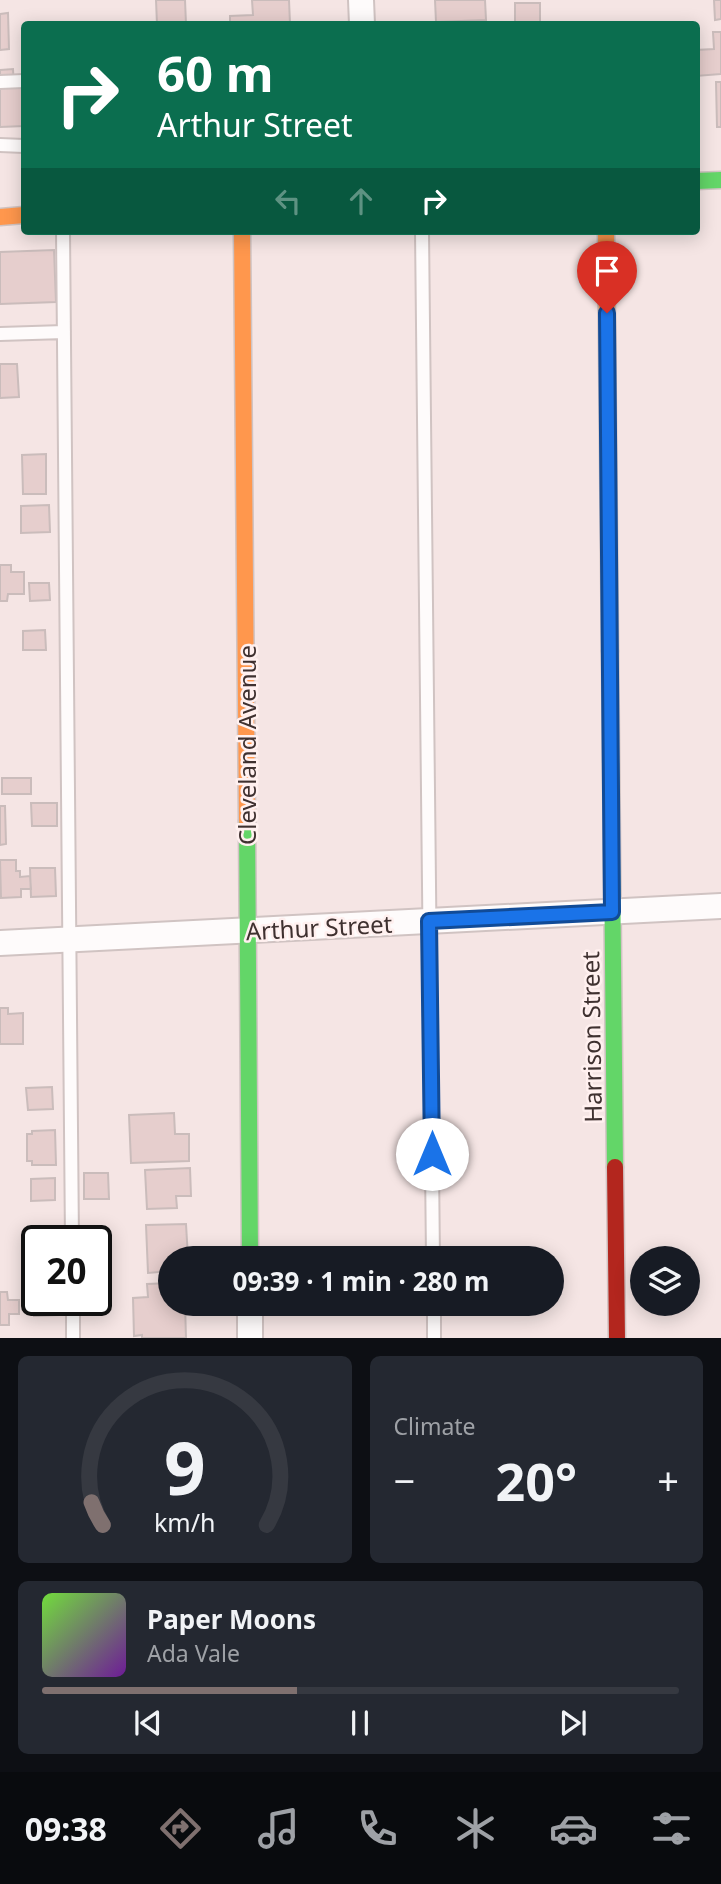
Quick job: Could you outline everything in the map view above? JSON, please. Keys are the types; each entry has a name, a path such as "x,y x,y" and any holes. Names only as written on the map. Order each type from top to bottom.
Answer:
{"street":[{"path":"361,0 362,21"},
{"path":"700,181 721,180"},
{"path":"0,216 21,215"},
{"name":"Cleveland Avenue","path":"242,235 250,1246"},
{"name":"Harrison Street","path":"606,235 617,1338"},
{"name":"Arthur Street","path":"0,943 721,906"},
{"path":"250,1316 250,1338"}],"lane":[{"path":"0,82 21,81"},
{"path":"0,145 21,146"},
{"path":"62,235 72,1225"},
{"path":"422,235 433,1246"},
{"path":"0,334 64,331"},
{"path":"73,1316 73,1338"},
{"path":"434,1316 434,1338"}],"building":[{"path":"156,0 185,0 186,21 157,21"},
{"path":"252,0 289,0 290,21 230,21 230,16 253,15"},
{"path":"435,0 485,0 486,20 436,21"},
{"path":"714,0 721,0 721,19 715,20"},
{"path":"515,3 540,3 540,21 515,21"},
{"path":"8,13 9,49 0,50 0,14"},
{"path":"713,32 721,32 721,74 700,76 700,50 714,49"},
{"path":"13,69 14,88 21,87 21,126 0,127 0,70"},
{"path":"716,82 721,82 721,127 717,127"},
{"path":"54,250 56,302 0,304 0,252"},
{"path":"0,364 17,364 19,397 0,398"},
{"path":"46,454 46,494 23,494 22,455"},
{"path":"49,505 50,532 21,533 21,506"},
{"path":"0,565 11,565 11,572 24,572 24,594 8,594 7,601 0,601"},
{"path":"29,583 49,583 50,600 30,601"},
{"path":"45,630 46,650 23,650 23,631"},
{"path":"2,778 31,778 31,794 2,794"},
{"path":"31,803 57,803 57,826 32,826"},
{"path":"0,806 5,806 6,844 0,845"},
{"path":"0,860 16,860 16,871 20,871 20,877 30,876 31,889 21,889 21,897 1,898"},
{"path":"30,868 55,868 56,896 31,897"},
{"path":"0,1008 8,1008 8,1014 23,1013 23,1044 0,1044"},
{"path":"52,1087 53,1109 28,1110 26,1088"},
{"path":"174,1113 175,1134 189,1134 189,1161 131,1163 129,1115"},
{"path":"55,1130 56,1165 32,1165 32,1161 27,1161 27,1134 32,1134 32,1131"},
{"path":"190,1168 191,1196 176,1196 177,1208 147,1209 145,1170"},
{"path":"84,1173 108,1173 109,1199 84,1199"},
{"path":"55,1178 55,1200 31,1201 31,1179"},
{"path":"186,1224 187,1246 158,1246 158,1272 148,1273 146,1225"},
{"path":"147,1284 158,1284 158,1316 185,1316 186,1338 134,1336 133,1298 148,1297"},
{"path":"0,1292 7,1292 8,1300 19,1300 19,1314 9,1314 9,1325 0,1325"}],"traffic: fast":[{"path":"700,181 721,180"},
{"path":"610,651 615,1167"},
{"path":"247,821 250,1246"}],"traffic: slow":[{"path":"0,217 21,215"},
{"path":"242,235 247,821"},
{"path":"606,235 610,651"}],"traffic: jam":[{"path":"615,1167 617,1338"}],"route":[{"path":"432,1154 429,921 612,912 607,313"}]}
